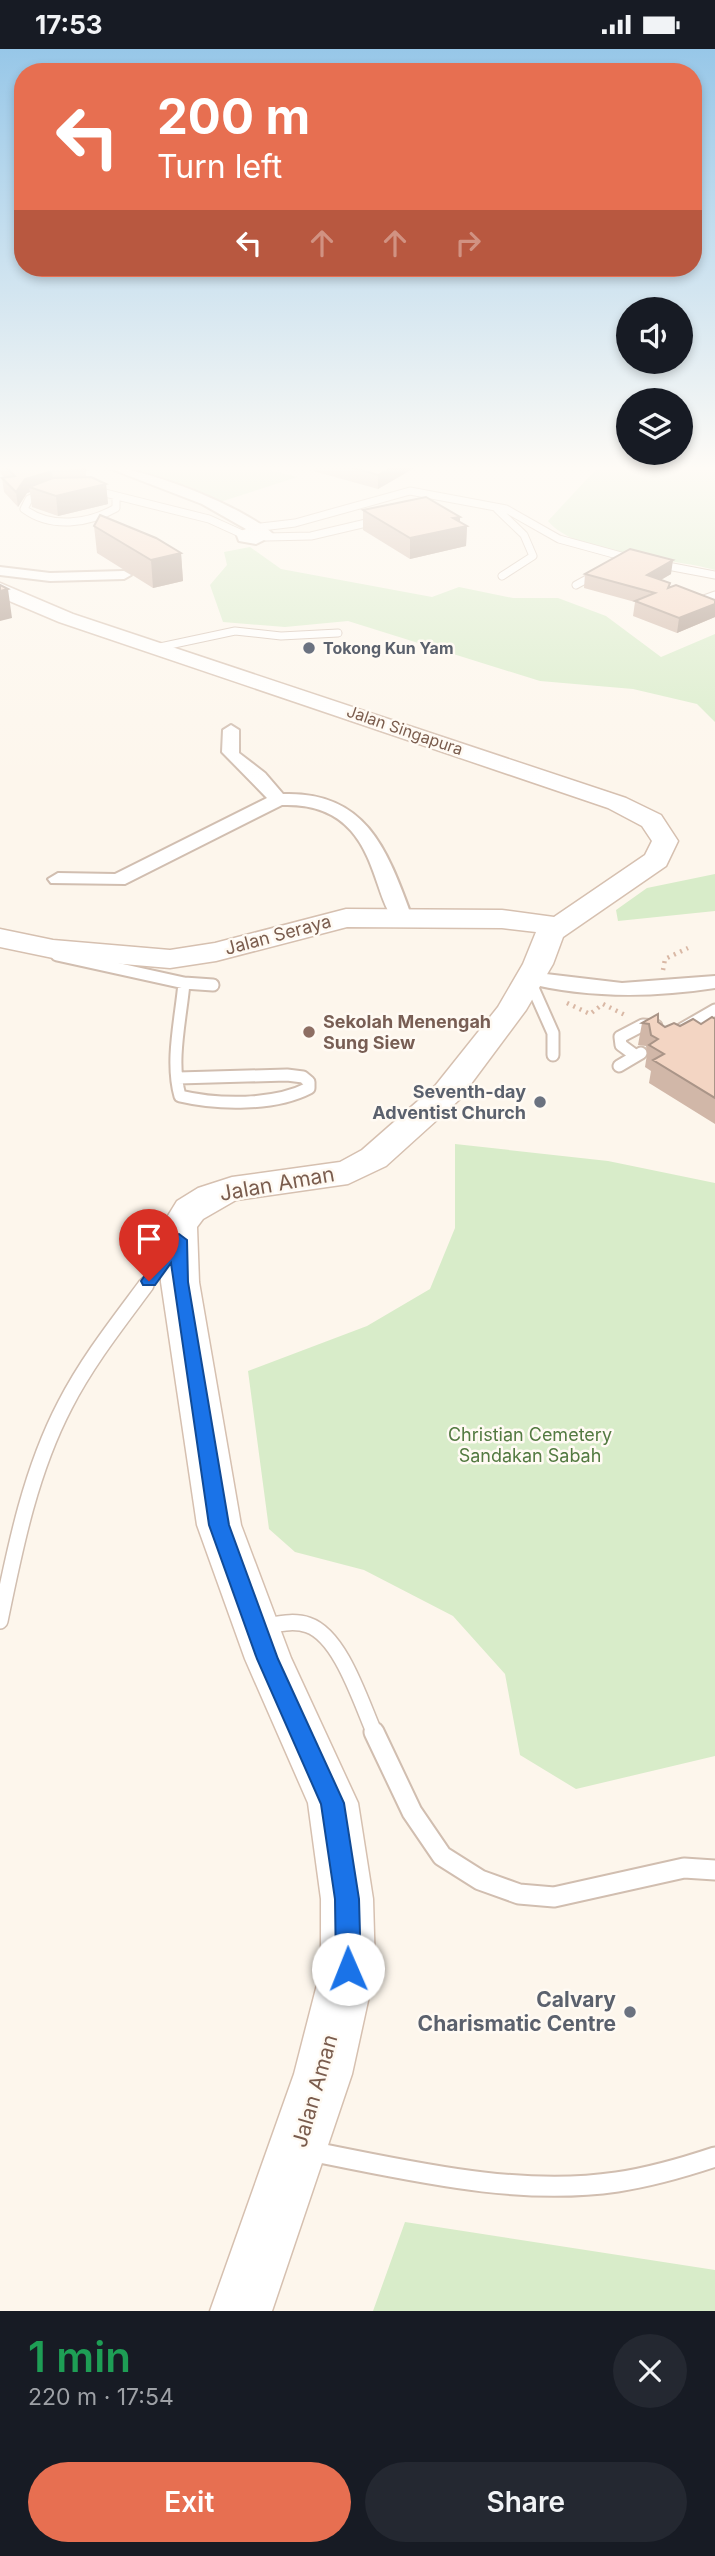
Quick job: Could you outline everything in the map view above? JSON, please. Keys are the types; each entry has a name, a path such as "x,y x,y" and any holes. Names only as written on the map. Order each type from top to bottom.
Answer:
{"street":[{"path":"13,573 50,577 124,575"},
{"name":"Jalan Singapura","path":"0,589 66,618 160,647 617,803 652,821 665,841 656,860 557,926"},
{"path":"231,730 227,745 230,755 259,777 278,800"},
{"path":"58,879 118,880 278,800 323,802 353,820 391,887 402,916"},
{"name":"Jalan Seraya","path":"10,941 170,958 216,952 346,918 402,916 525,921 557,926"},
{"name":"Jalan Aman","path":"241,2311 323,2074 348,1969 347,1899 333,1803 268,1659 219,1525 180,1282 179,1227 190,1210 211,1196 232,1189 348,1172 374,1158 447,1093 511,1010 547,939 557,926"},
{"path":"529,978 577,987 712,986"}],"lane":[{"path":"502,576 507,573"},
{"path":"576,585 598,573"},
{"path":"701,600 715,595"},
{"path":"160,647 235,631 268,636 338,633"},
{"path":"10,941 78,961 184,983 213,985"},
{"path":"529,978 553,1033 553,1055"},
{"path":"178,1078 287,1075 303,1077 309,1081 309,1088 291,1097 188,1100 177,1092 184,983"},
{"path":"619,1066 638,1055 621,1045 620,1037 643,1025 668,1032 713,1013"},
{"path":"0,1621 18,1531 54,1429 91,1363 179,1240"},
{"path":"257,1626 295,1622 316,1626 332,1641 412,1812 442,1856 480,1880 519,1894 554,1897 684,1868 715,1870"},
{"path":"299,2149 489,2184 576,2187 681,2171 715,2157"}],"path":[{"path":"666,988 662,964 665,959 688,948"},
{"path":"568,1004 590,1014 603,1004 643,1025"}],"green space":[{"path":"221,573 300,573 432,597 459,587 513,598 558,598 606,616 661,657 715,634 715,722 697,704 633,689 540,681 348,621 285,627 223,622 210,585"},
{"path":"715,874 715,911 618,921 616,910 647,888"},
{"name":"Christian Cemetery Sandakan Sabah","path":"455,1144 608,1161 715,1183 715,1756 576,1789 520,1755 505,1674 453,1616 364,1570 295,1552 269,1529 248,1371 367,1326 430,1289 455,1228"},
{"path":"405,2222 715,2270 715,2311 373,2311"}],"building":[{"path":"651,573 647,575 670,583 668,588 676,585 715,600 715,604 679,618 635,601 655,593 585,574"},
{"path":"658,1014 658,1022 665,1027 674,1023 680,1026 693,1019 701,1024 712,1017 715,1019 715,1098 653,1060 664,1054 649,1045 658,1039 651,1035 649,1024 642,1023"}],"place":[{"name":"Tokong Kun Yam","path":"309,648"},
{"name":"Sekolah Menengah Sung Siew","path":"309,1032"},
{"name":"Seventh-day Adventist Church","path":"540,1102"},
{"name":"Calvary Charismatic Centre","path":"630,2012"}],"route":[{"path":"149,1281 179,1240 180,1282 219,1525 268,1659 333,1803 347,1899 348,1969"}]}
